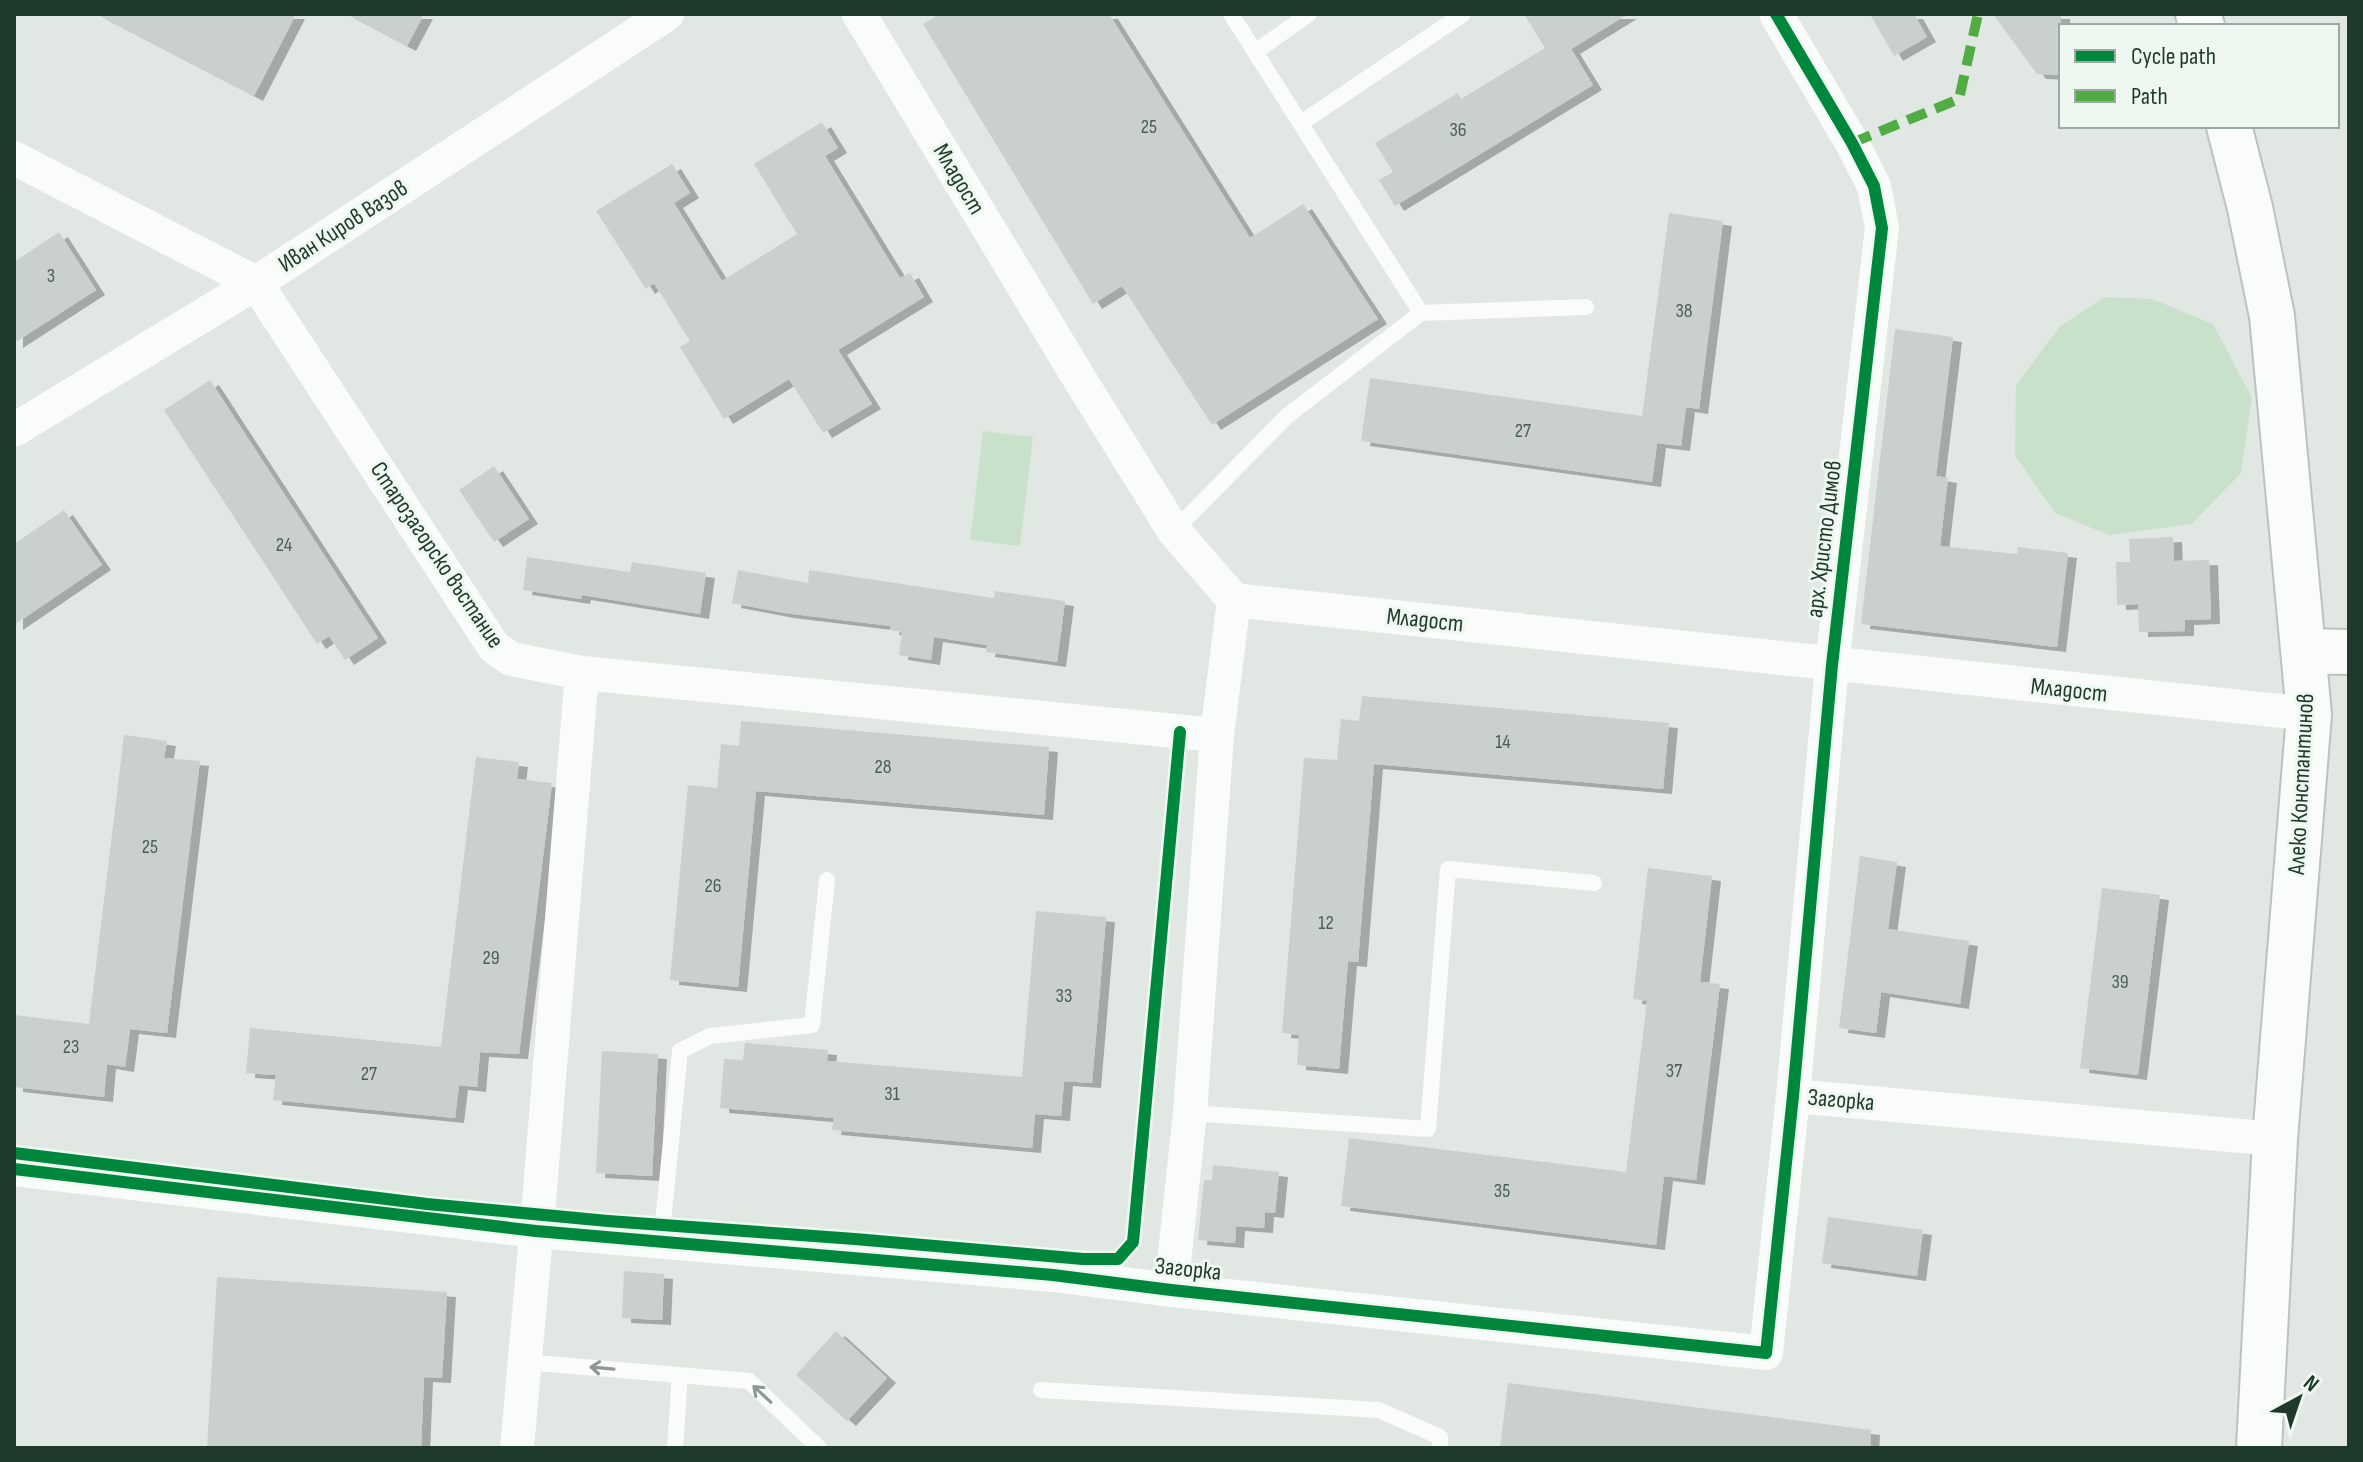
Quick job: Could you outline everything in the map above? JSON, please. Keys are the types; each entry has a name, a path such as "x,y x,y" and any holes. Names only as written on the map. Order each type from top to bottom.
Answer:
{"street":[{"name":"Иван Киров Вазов","path":"14,430 256,283 667,14"},
{"name":"Младост","path":"859,14 1174,531 1234,600 2309,714"},
{"name":"арх. Христо Димов","path":"1776,14 1858,153 1874,186 1882,228 1832,665 1793,1096"},
{"name":"Алеко Константинов","path":"2230,128 2272,316 2309,714 2275,1139 2259,1448"},
{"name":"Старозагорско въстание","path":"14,158 256,283 494,647 511,659 582,673 1217,735"},
{"path":"1171,1290 1190,1113 1217,735 1234,600"},
{"path":"2304,651 2349,652"},
{"path":"517,1448 582,673"},
{"name":"Загорка","path":"14,1169 536,1231 1053,1275 1766,1353 1793,1096 2275,1139"}],"lane":[{"path":"1231,14 1421,313"},
{"path":"1255,52 1309,14"},
{"path":"1301,123 1463,14"},
{"path":"1174,531 1287,416 1421,313 1586,307"},
{"path":"1190,1113 1428,1129 1448,869 1594,883"},
{"path":"661,1242 680,1051 710,1036 812,1025 827,880"},
{"path":"525,1362 749,1381 819,1448"},
{"path":"675,1448 680,1375"},
{"path":"1041,1390 1379,1410 1440,1437 1440,1448"}],"green space":[{"path":"2105,297 2152,299 2213,324 2252,398 2241,473 2192,524 2109,535 2055,513 2015,456 2016,385 2060,326"},
{"path":"983,431 1033,437 1020,546 970,540"}],"building":[{"path":"96,14 296,14 254,96"},
{"path":"346,14 424,14 407,46"},
{"path":"940,14 1109,14 1250,238 1303,204 1378,319 1212,425 1122,286 1093,304 923,24"},
{"path":"1524,14 1628,14 1571,49 1593,85 1395,206 1379,180 1393,172 1375,143 1458,93 1461,99 1545,48"},
{"path":"1870,14 1914,14 1927,37 1894,56"},
{"path":"1993,14 2061,14 2059,75 2037,74"},
{"path":"822,122 838,148 825,156 900,278 910,273 924,297 838,350 872,404 823,433 789,379 724,419 680,347 690,341 654,283 646,289 596,211 672,164 690,193 674,203 722,281 797,234 754,164"},
{"path":"1669,213 1723,221 1699,409 1686,407 1681,446 1657,443 1652,482 1361,441 1370,378 1642,416"},
{"path":"59,232 96,290 14,343 14,262"},
{"path":"1895,329 1953,337 1936,476 1948,478 1940,546 2017,554 2018,547 2068,553 2057,647 1861,624"},
{"path":"210,380 378,638 345,660 329,636 317,644 164,410"},
{"path":"494,466 529,519 494,542 459,490"},
{"path":"64,510 102,565 14,625 14,544"},
{"path":"2173,537 2174,561 2209,560 2211,619 2185,620 2185,631 2139,632 2138,604 2117,605 2116,562 2130,562 2129,539"},
{"path":"527,557 630,572 632,562 706,573 700,614 582,595 581,599 523,590"},
{"path":"738,570 808,583 809,570 994,598 995,591 1065,601 1057,662 986,652 987,645 934,637 931,660 899,655 902,632 890,630 891,626 732,603"},
{"path":"1362,696 1669,723 1663,789 1374,764 1358,962 1348,961 1339,1069 1297,1065 1299,1035 1282,1033 1304,758 1337,760 1341,719 1359,721"},
{"path":"741,721 1049,747 1044,815 756,791 738,987 670,980 688,785 717,788 721,744 739,746"},
{"path":"124,735 167,741 164,758 200,761 167,1033 130,1029 125,1067 107,1064 104,1097 14,1087 14,1015 89,1024"},
{"path":"476,757 519,762 517,779 552,783 519,1054 480,1052 477,1087 459,1085 455,1118 273,1100 276,1075 246,1073 250,1028 441,1047"},
{"path":"1860,856 1897,862 1888,929 1969,941 1960,1004 1881,992 1876,1033 1839,1028"},
{"path":"1648,868 1712,876 1700,982 1720,984 1696,1180 1664,1176 1656,1245 1341,1206 1349,1138 1626,1172 1647,1001 1633,999"},
{"path":"2102,888 2160,895 2138,1075 2080,1068"},
{"path":"1036,911 1106,917 1092,1083 1064,1081 1061,1116 1035,1114 1032,1148 832,1130 834,1118 720,1108 724,1059 743,1060 745,1043 828,1050 827,1061 1022,1077"},
{"path":"602,1051 658,1054 652,1176 596,1173"},
{"path":"1213,1165 1279,1172 1275,1213 1265,1212 1264,1228 1236,1226 1235,1243 1198,1240 1204,1180 1212,1180"},
{"path":"1828,1217 1923,1230 1917,1276 1822,1263"},
{"path":"624,1271 664,1274 662,1320 622,1318"},
{"path":"217,1277 447,1292 442,1378 424,1377 421,1448 207,1448"},
{"path":"836,1331 887,1378 847,1421 796,1375"},
{"path":"1508,1383 1871,1430 1870,1448 1500,1448"}],"marked path":[{"path":"1852,143 1959,99 1978,14"}],"cycle path":[{"path":"14,1169 536,1231 1053,1275 1766,1353 1832,665 1882,228 1874,186 1776,14"},
{"path":"14,1153 427,1204 1083,1259 1118,1259 1133,1242 1180,732"}]}
